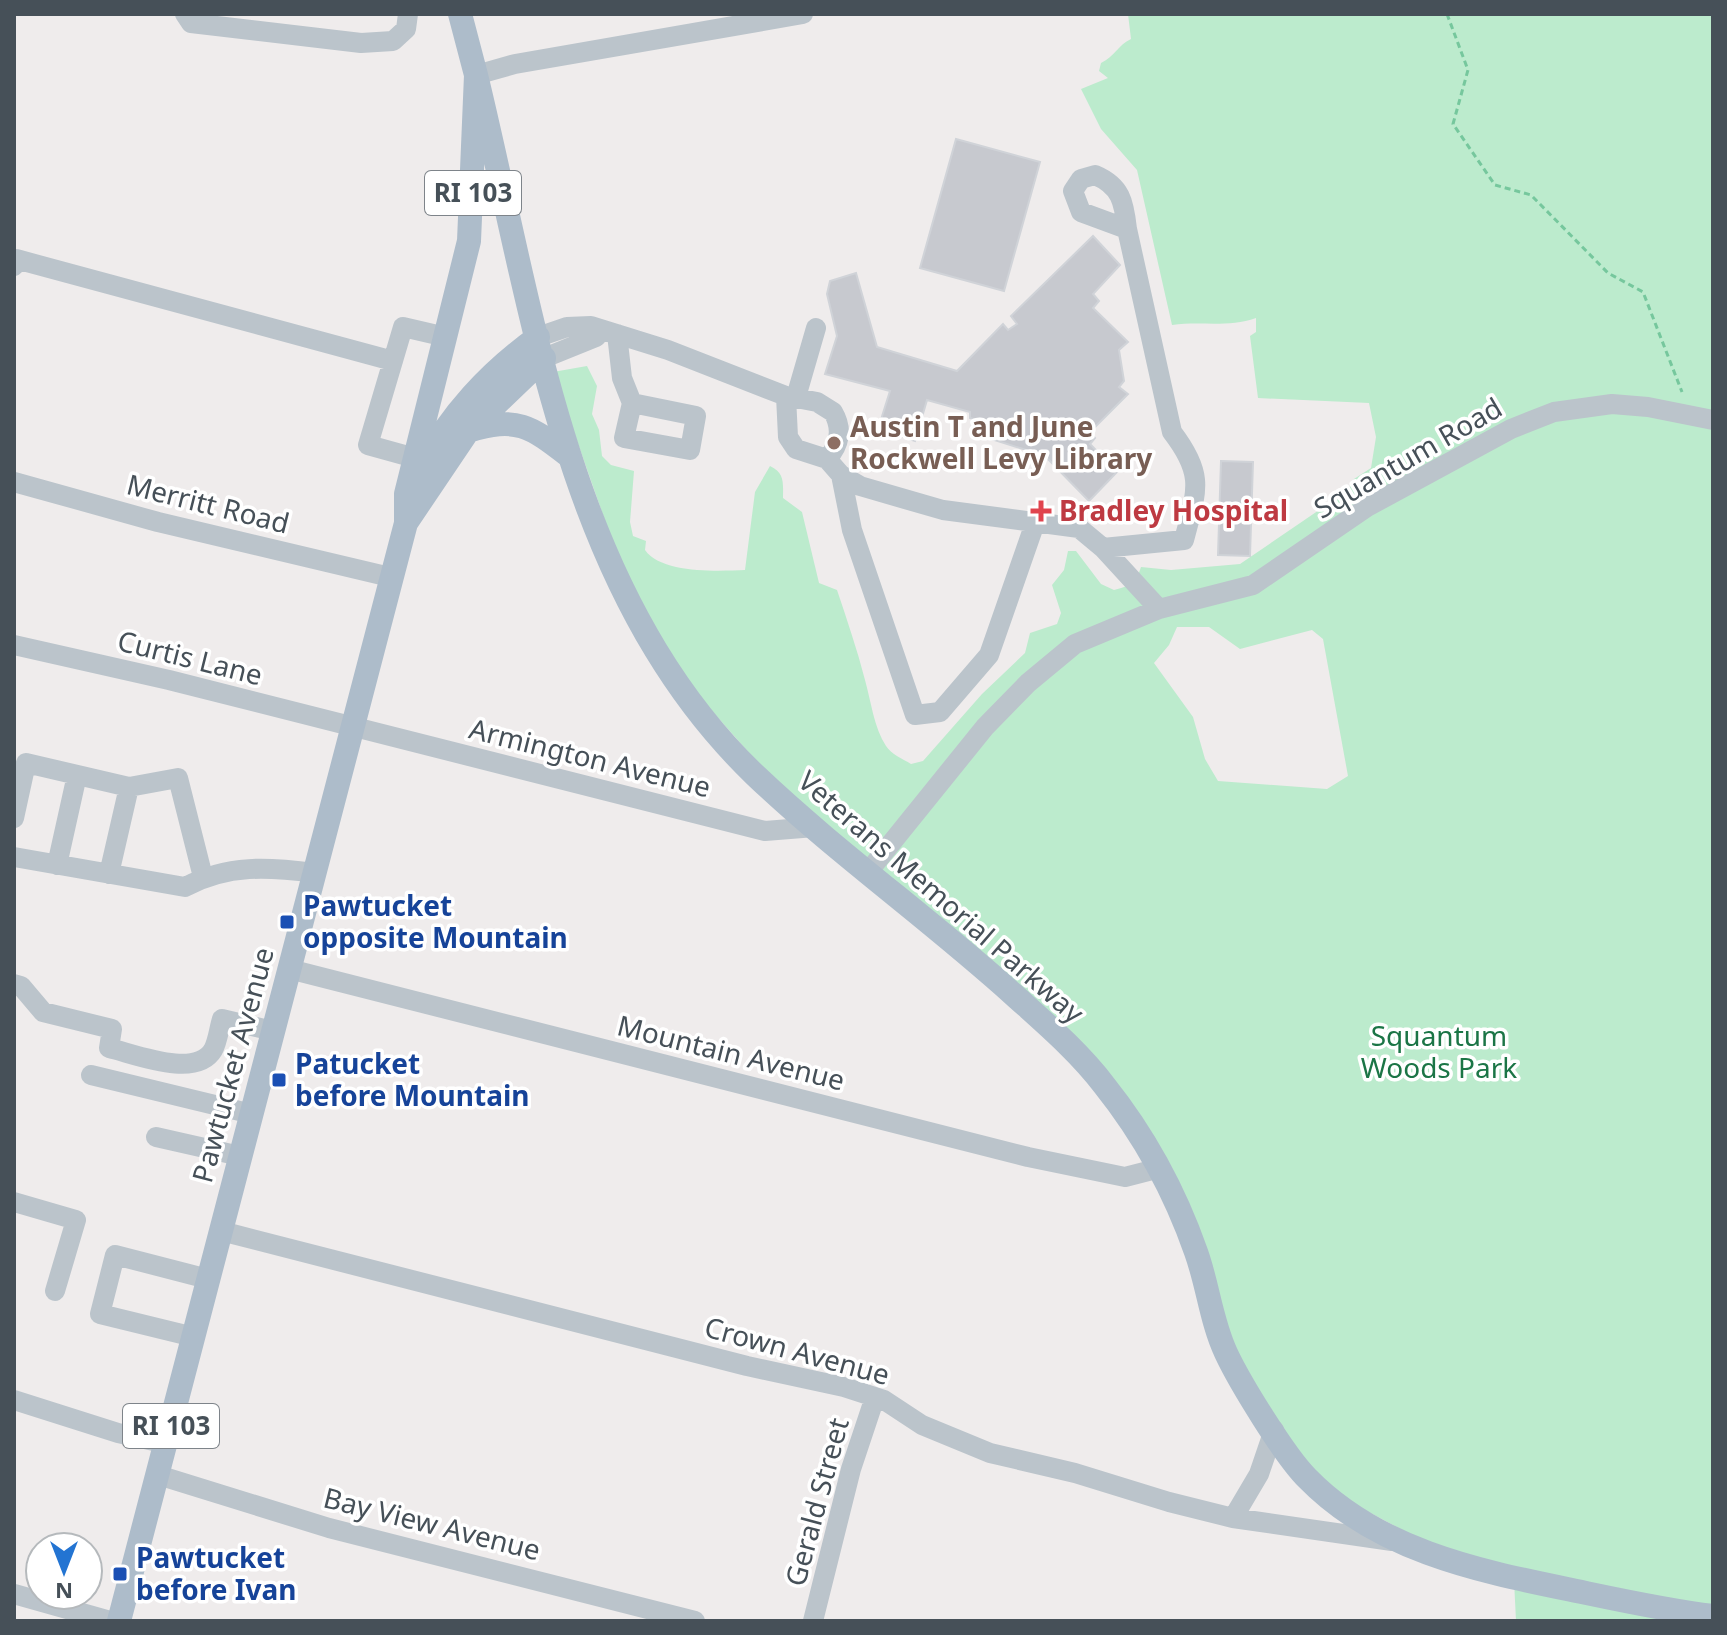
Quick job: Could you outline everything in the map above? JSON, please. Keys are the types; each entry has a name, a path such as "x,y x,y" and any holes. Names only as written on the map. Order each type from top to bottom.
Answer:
{"main road":[{"name":"Pawtucket Avenue","path":"119,1621 406,523 406,494 469,241 476,75 460,14"},
{"name":"Veterans Memorial Parkway","path":"476,75 569,456 621,587 668,670 718,736 756,775 868,872 960,945 1100,1079 1160,1168 1196,1249 1226,1353 1304,1475 1333,1500 1401,1542 1482,1571 1713,1616"},
{"name":"Pawtucket Avenue","path":"406,523 468,431 541,348"},
{"name":"Pawtucket Avenue","path":"406,494 443,429 486,379 541,348"},
{"path":"468,431 498,423 520,424 540,433 569,456"}],"street":[{"path":"188,18 361,43 393,41 406,29 408,14"},
{"path":"476,75 515,64 803,14"},
{"path":"1103,548 1184,540 1196,493 1193,459 1172,432 1127,229"},
{"path":"14,266 16,259 393,361"},
{"path":"415,458 368,445 403,327 446,337"},
{"path":"816,328 791,396 788,437 796,449 827,459 841,475 860,486 943,510 1079,528 1103,548 1159,609"},
{"path":"541,348 609,332 791,396 817,402 837,418 837,448 827,459"},
{"path":"609,332 632,403"},
{"name":"Squantum Road","path":"868,872 985,727 1028,683 1075,644 1159,609 1253,585 1367,507 1511,429 1554,412 1612,404 1648,407 1713,420"},
{"path":"841,475 852,530 915,715 940,712 989,655 1035,523"},
{"name":"Merritt Road","path":"14,482 158,522 390,577"},
{"name":"Curtis Lane","path":"14,645 169,680 352,729"},
{"name":"Armington Avenue","path":"352,729 765,831 815,827"},
{"path":"14,818 26,763 129,787 178,778 203,877"},
{"path":"57,865 77,775"},
{"path":"109,874 129,787"},
{"path":"14,857 185,887 203,877 256,866 315,873"},
{"name":"Mountain Avenue","path":"289,969 1028,1157 1125,1177 1160,1168"},
{"path":"14,984 21,986 43,1012 112,1029 109,1048 185,1066 203,1060 212,1051 222,1019 273,1031"},
{"path":"91,1075 252,1114"},
{"path":"156,1137 240,1156"},
{"path":"14,1202 76,1220 55,1291"},
{"name":"Crown Avenue","path":"221,1231 875,1397 922,1425 990,1453 1075,1473 1233,1518 1401,1542"},
{"path":"194,1337 100,1314 115,1255 208,1279"},
{"name":"Gerald Street","path":"813,1621 851,1469 875,1397"},
{"path":"14,1400 118,1433 167,1444"},
{"path":"1233,1518 1259,1474 1274,1430"},
{"name":"Bay View Avenue","path":"158,1475 329,1528 695,1621"},
{"path":"14,1594 110,1621"}],"path":[{"path":"1447,14 1468,70 1453,124 1495,185 1531,195 1608,273 1643,292 1691,417"}],"green space":[{"name":"Squantum Woods Park","path":"1128,14 1713,14 1713,1621 1516,1621 1514,1580 1483,1573 1305,1478 1214,1316 1123,1109 818,831 645,635 553,372 587,366 597,386 592,414 599,430 602,456 611,465 634,471 630,522 633,536 646,541 645,550 664,563 691,569 745,570 755,492 770,466 778,472 782,479 783,498 802,512 819,583 837,590 882,739 891,751 911,764 923,761 982,694 1025,653 1030,633 1057,624 1061,613 1052,585 1064,570 1068,551 1076,551 1101,584 1114,590 1132,583 1141,567 1171,570 1240,564 1347,491 1354,479 1371,468 1376,437 1369,403 1258,398 1250,336 1256,332 1256,318 1235,323 1172,325 1137,170 1101,129 1081,89 1108,78 1099,71 1101,63 1131,39","holes":["1177,627 1209,627 1240,649 1312,630 1323,639 1348,776 1327,789 1218,781 1205,759 1193,717 1154,663 1169,645"]}],"building":[{"path":"956,139 1040,162 1004,291 920,268"},
{"path":"1093,236 1120,265 1093,294 1099,301 1093,308 1128,342 1119,350 1124,381 1119,387 1128,394 1090,432 1095,438 1090,444 1117,472 1089,501 1045,456 985,437 987,423 970,418 970,412 927,400 915,441 878,429 890,391 825,374 837,336 827,294 830,281 856,273 877,347 957,371 1003,324 1008,330 1017,324 1011,316"},
{"path":"1221,461 1253,462 1250,556 1218,555"}],"place":[{"name":"Austin T and June Rockwell Levy Library","path":"834,443"},
{"name":"Bradley Hospital","path":"1041,511"},
{"name":"Pawtucket opposite Mountain","path":"287,922"},
{"name":"Patucket before Mountain","path":"279,1080"},
{"name":"Pawtucket before Ivan","path":"120,1574"}]}
